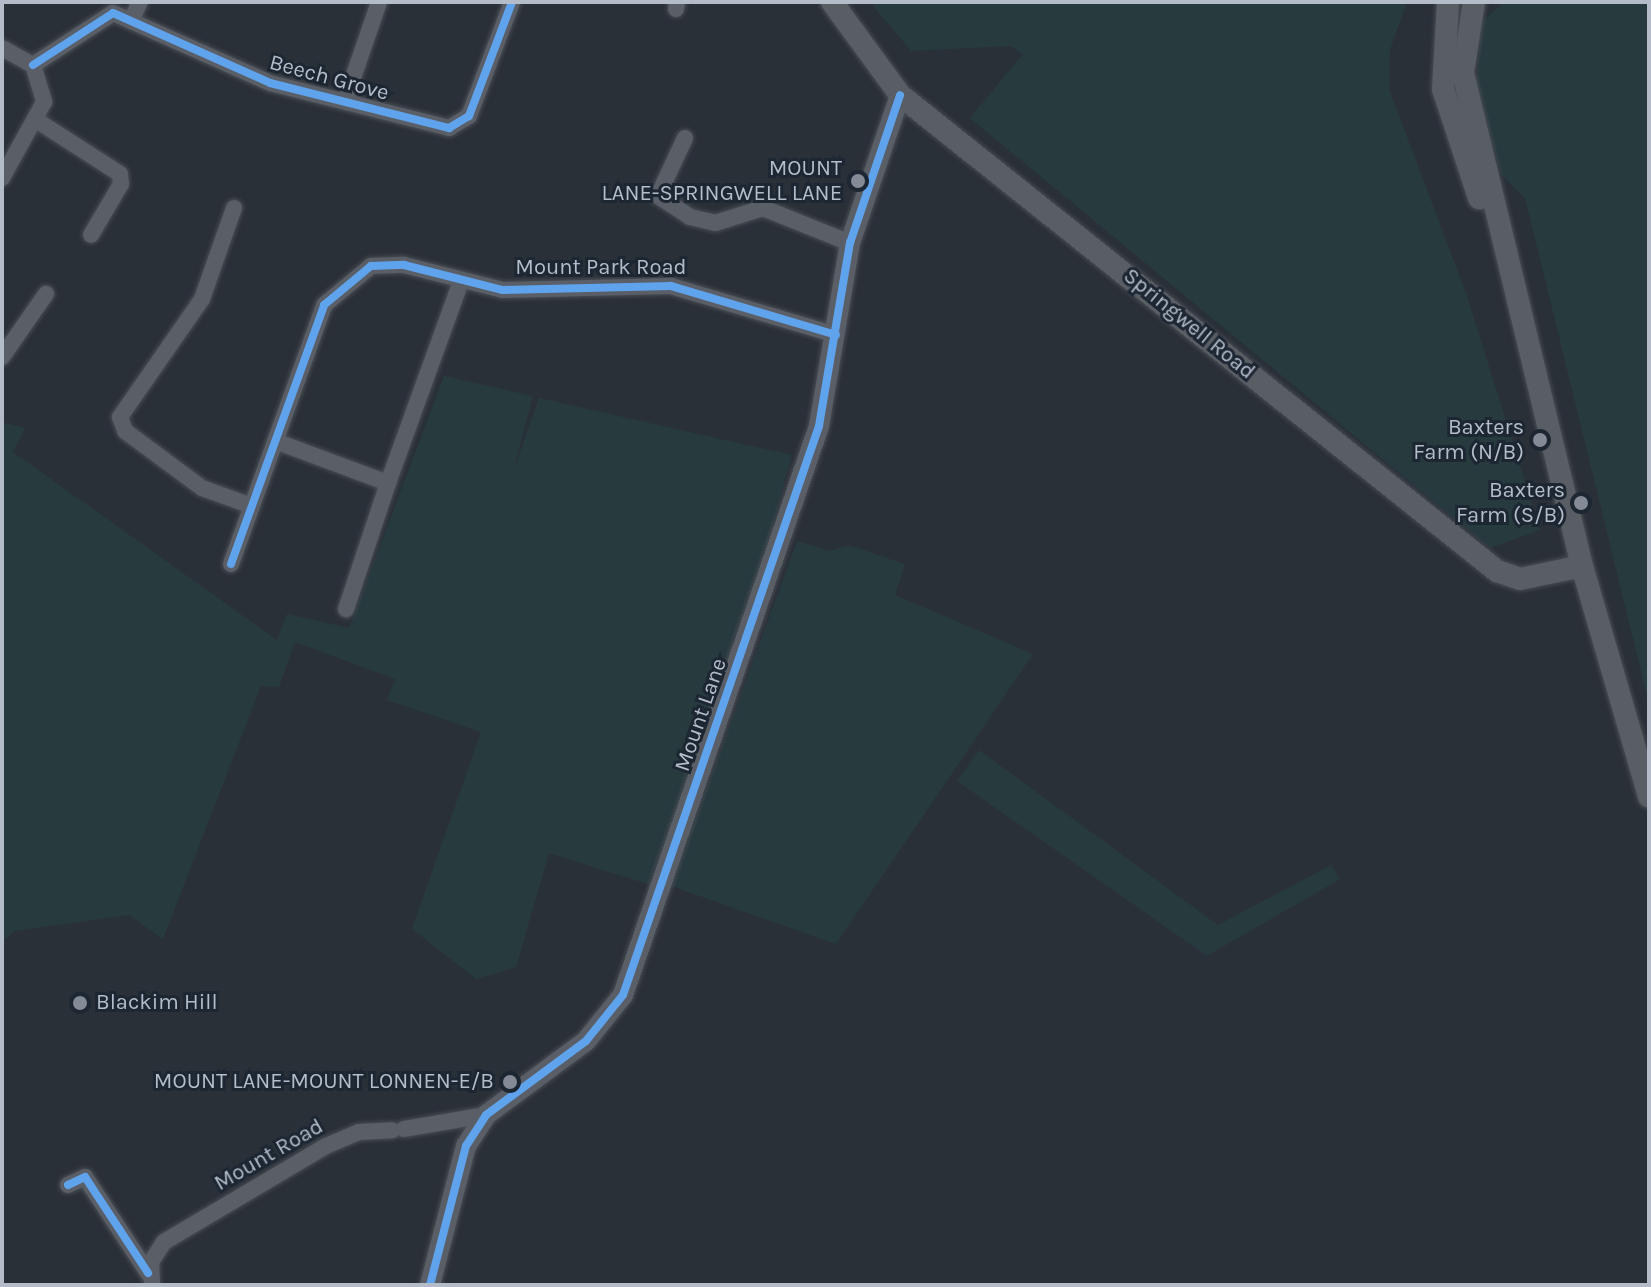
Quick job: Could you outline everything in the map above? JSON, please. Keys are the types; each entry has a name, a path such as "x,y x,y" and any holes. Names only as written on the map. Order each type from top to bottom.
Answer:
{"main road":[{"name":"Springwell Road","path":"832,2 900,95 1497,571 1520,579 1582,566"},
{"path":"1448,2 1443,89 1513,291"},
{"path":"1474,2 1463,73 1513,291 1582,566 1649,796"}],"street":[{"path":"131,21 140,2"},
{"name":"Beech Grove","path":"345,101 379,2"},
{"name":"Beech Grove","path":"33,65 100,16 131,21 270,83 459,127 469,116 512,2"},
{"path":"2,48 33,65 44,102 2,178"},
{"name":"Mount Lane","path":"430,1285 466,1146 486,1115 586,1041 623,995 819,426 850,243 900,95"},
{"path":"36,120 120,174 121,184 91,235"},
{"path":"685,138 658,196 690,217 715,223 763,208 850,243"},
{"path":"234,208 202,299 120,417 125,431 202,488 252,506"},
{"name":"Mount Park Road","path":"231,564 324,305 348,279 371,266 404,265 503,290 671,286 836,335"},
{"path":"346,609 461,281"},
{"path":"2,357 46,294"},
{"path":"275,441 388,483"},
{"name":"Mount Road","path":"150,1279 164,1242 326,1146 359,1132 486,1115"},
{"name":"Mount Road","path":"68,1185 85,1177 150,1279"}],"green space":[{"path":"870,2 1407,2 1390,50 1389,89 1467,296 1540,530 1490,548 970,118 1023,54 1010,46 911,51"},
{"path":"1504,2 1649,2 1649,704 1525,198 1502,175 1476,90 1481,23"},
{"path":"444,376 533,396 513,472 539,398 792,455 722,710 660,888 549,853 516,967 476,979 412,929 481,732 387,700 395,679 295,642 279,687 261,686 163,939 129,915 15,931 2,942 2,422 25,428 13,452 277,640 287,614 349,628"},
{"path":"797,541 829,551 849,545 905,564 895,595 1033,654 836,944 671,886"},
{"path":"979,750 1218,925 1331,865 1340,879 1207,956 957,781"}],"cycle path":[{"path":"33,65 113,13 270,83 449,128 469,116 512,2"},
{"path":"430,1285 466,1146 486,1115 586,1041 623,995 819,426 850,243 900,95"},
{"path":"231,564 324,305 371,266 404,265 503,290 671,286 836,335"},
{"path":"68,1185 85,1177 148,1273"}],"place":[{"name":"MOUNT LANE-SPRINGWELL LANE","path":"858,181"},
{"name":"Baxters Farm (N/B)","path":"1540,440"},
{"name":"Baxters Farm (S/B)","path":"1581,503"},
{"name":"Blackim Hill","path":"80,1003"},
{"name":"MOUNT LANE-MOUNT LONNEN-E/B","path":"510,1082"}]}
